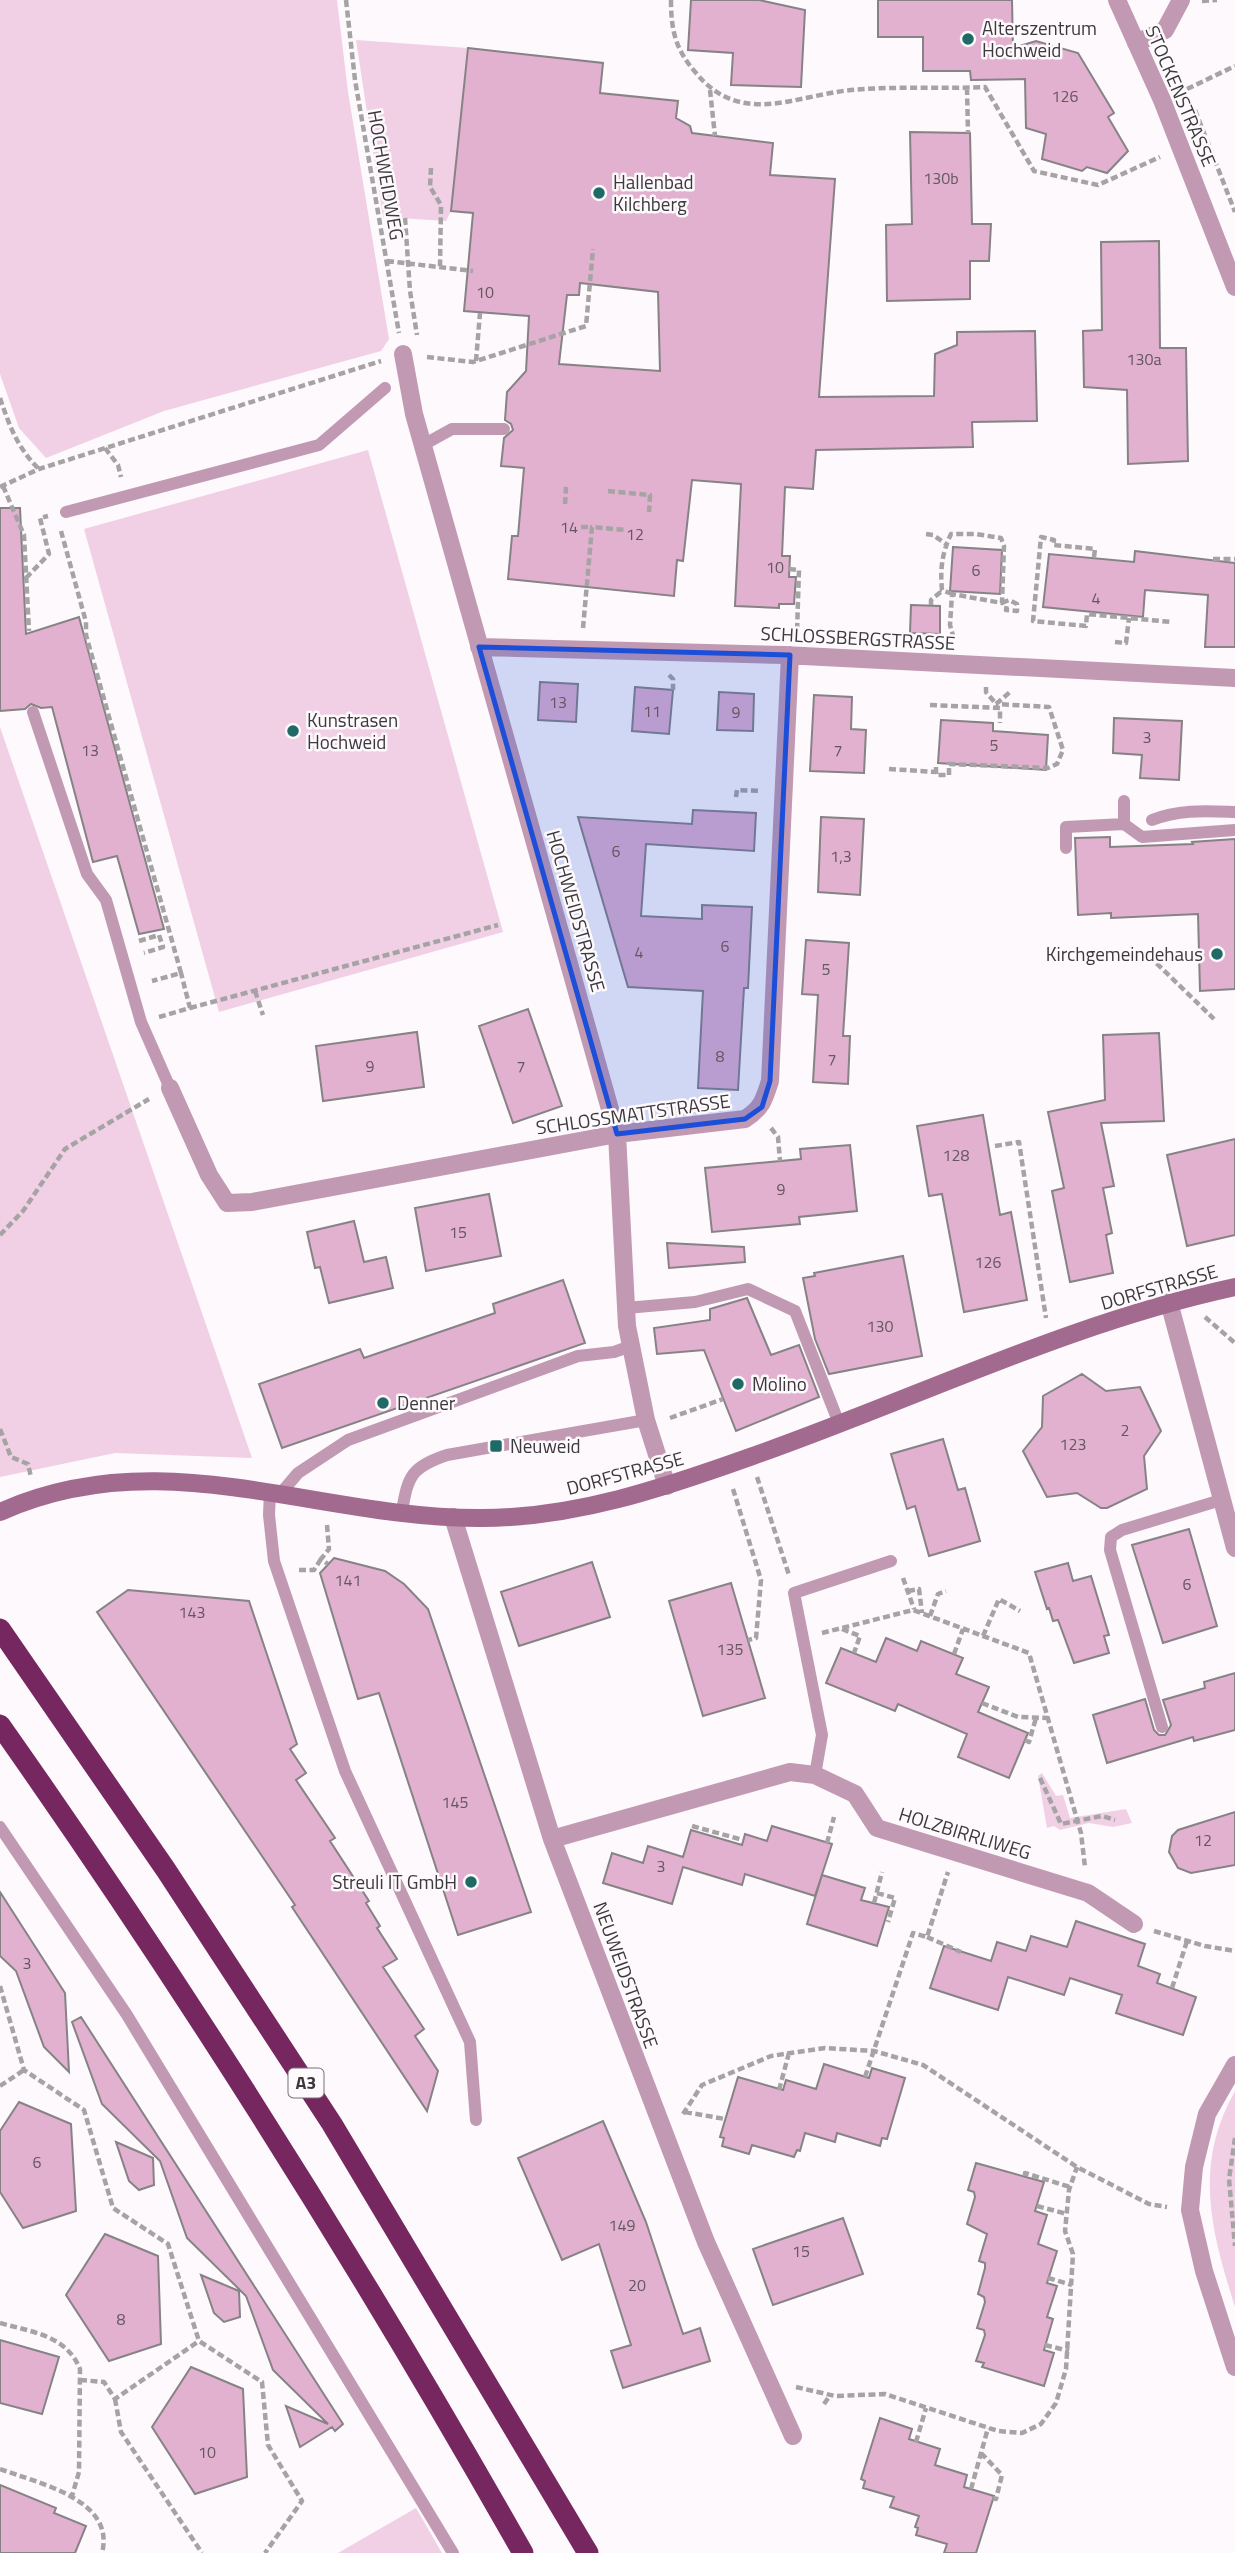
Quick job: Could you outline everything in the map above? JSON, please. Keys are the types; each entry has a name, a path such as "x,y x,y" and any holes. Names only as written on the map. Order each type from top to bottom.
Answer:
{"highway":[{"name":"A3","path":"0,1629 166,1870 332,2123 588,2553"},
{"path":"0,1725 182,1993 321,2208 523,2553"}],"street":[{"name":"STOCKENSTRASSE","path":"1117,0 1235,287"},
{"path":"1136,43 1165,30 1181,0"},
{"name":"HOCHWEIDSTRASSE","path":"403,354 423,446 617,1134 626,1308 631,1346 646,1420 667,1486"},
{"name":"SCHLOSSBERGSTRASSE","path":"479,647 790,655 1235,678"},
{"name":"SCHLOSSMATTSTRASSE","path":"170,1088 209,1175 227,1203 251,1202 617,1134 745,1119 758,1111 762,1107 769,1081 790,655"},
{"name":"DORFSTRASSE","path":"0,1512 29,1499 85,1485 136,1479 195,1482 453,1517 514,1517 560,1511 667,1486 840,1426 1048,1343 1169,1302 1235,1287"},
{"path":"1169,1302 1235,1548"},
{"name":"NEUWEIDSTRASSE","path":"453,1517 552,1839 662,2132 793,2436"},
{"name":"HOLZBIRRLIWEG","path":"552,1839 790,1772 815,1775 855,1794 877,1828 1088,1892 1134,1924"},
{"path":"1235,2065 1207,2115 1194,2167 1190,2210 1204,2271 1235,2367"}],"lane":[{"path":"66,512 319,445 385,388"},
{"path":"423,446 452,429 504,429"},
{"path":"33,712 87,874 106,900 141,1022 170,1088"},
{"path":"1124,801 1124,824"},
{"path":"1152,820 1167,814 1191,811 1235,812"},
{"path":"1066,848 1066,827 1124,824 1142,837 1235,830"},
{"path":"626,1308 695,1302 748,1289 794,1311 840,1426"},
{"path":"476,2120 470,2042 345,1771 274,1561 269,1515 276,1492 298,1473 348,1440 578,1356 614,1352 631,1346"},
{"path":"402,1511 411,1475 424,1463 447,1455 646,1420"},
{"path":"1162,1727 1110,1550 1111,1537 1122,1530 1221,1500"},
{"path":"815,1775 822,1735 794,1593 891,1561"},
{"path":"0,1827 127,2015 453,2553"}],"path":[{"name":"HOCHWEIDWEG","path":"346,0 355,80 403,354"},
{"path":"670,0 679,53 710,90 738,103 768,105 852,90 985,87 1034,171 1098,185 1167,154"},
{"path":"1186,89 1235,66"},
{"path":"967,88 968,133"},
{"path":"710,90 715,136"},
{"path":"431,168 430,187 442,205 440,267"},
{"path":"403,354 418,340 405,218"},
{"path":"29,631 24,536 1,486 39,469 403,354 476,361 586,326 593,249"},
{"path":"387,261 473,271"},
{"path":"476,361 481,313"},
{"path":"0,398 9,427 27,458 39,469"},
{"path":"105,448 118,465 127,496"},
{"path":"565,504 566,487"},
{"path":"608,491 650,495 649,512"},
{"path":"26,578 48,554 43,526"},
{"path":"60,527 86,622 86,635 190,1008"},
{"path":"581,527 625,530"},
{"path":"583,635 592,527"},
{"path":"931,605 931,600 942,590 941,562 946,544 955,533 1001,538 1004,546 1004,603 942,590"},
{"path":"926,534 946,544"},
{"path":"1094,558 1095,549 1053,545 1054,540 1041,537 1033,621 1086,626 1087,614 1171,622"},
{"path":"1213,559 1235,559"},
{"path":"789,569 799,569 797,634"},
{"path":"952,594 952,630"},
{"path":"1115,642 1126,643 1129,618"},
{"path":"889,769 936,770 948,775 949,764 1048,768 1057,764 1063,750 1049,707 996,704"},
{"path":"930,705 1000,708 1000,723"},
{"path":"736,797 737,790 753,791"},
{"path":"141,1022 498,925"},
{"path":"118,947 159,935 163,947 138,955"},
{"path":"1149,956 1214,1018"},
{"path":"144,974 146,983 181,972"},
{"path":"255,991 263,1015"},
{"path":"0,1234 23,1211 65,1149 170,1088"},
{"path":"758,1111 778,1137 779,1161"},
{"path":"996,1146 1019,1142 1041,1270 1048,1343"},
{"path":"1199,1312 1235,1343"},
{"path":"666,1420 723,1399"},
{"path":"0,1429 11,1457 27,1464 31,1477 29,1499"},
{"path":"750,1457 782,1545 794,1593"},
{"path":"731,1481 761,1580 756,1638 748,1640"},
{"path":"327,1524 329,1549 321,1559 328,1564"},
{"path":"891,1561 897,1564 915,1610"},
{"path":"908,1591 919,1589 922,1613"},
{"path":"930,1616 938,1594 946,1591"},
{"path":"983,1636 999,1599 1020,1611"},
{"path":"805,1638 915,1610 1029,1653 1078,1821 1088,1892"},
{"path":"842,1628 860,1636 854,1653"},
{"path":"954,1654 963,1629"},
{"path":"982,1703 1018,1717 1048,1718"},
{"path":"1025,1740 1029,1742 1037,1718"},
{"path":"1040,1778 1061,1824 1102,1816 1115,1820"},
{"path":"827,1843 834,1817"},
{"path":"683,1823 743,1840"},
{"path":"927,1937 954,1852"},
{"path":"874,1903 882,1872"},
{"path":"877,1893 895,1898 888,1922"},
{"path":"1134,1924 1187,1941 1235,1951"},
{"path":"865,2077 913,1933 961,1952"},
{"path":"1172,1989 1187,1941"},
{"path":"0,1986 24,2070 84,2109 113,2208 168,2244 199,2341 262,2382 268,2445 302,2501 266,2553"},
{"path":"662,2132 676,2125 702,2085 771,2056 825,2048 874,2051 923,2066 1077,2167 1149,2204 1175,2208"},
{"path":"779,2090 789,2053"},
{"path":"0,2086 24,2070"},
{"path":"685,2112 725,2119"},
{"path":"1235,2138 1229,2179 1235,2246"},
{"path":"768,2382 831,2394 886,2394 988,2428 1022,2433 1041,2424 1056,2403 1069,2351 1073,2255 1065,2231 1070,2187 1077,2167"},
{"path":"1024,2176 1025,2173 1070,2187"},
{"path":"1037,2206 1067,2214"},
{"path":"1048,2278 1072,2285"},
{"path":"0,2323 50,2336 74,2354 80,2369 79,2473 72,2496"},
{"path":"116,2399 199,2341"},
{"path":"1045,2345 1069,2351"},
{"path":"80,2381 104,2382 116,2399 121,2432 202,2553"},
{"path":"824,2404 831,2394"},
{"path":"916,2442 926,2407"},
{"path":"971,2489 988,2428"},
{"path":"981,2452 1002,2474 996,2499 993,2498"},
{"path":"0,2469 72,2496 98,2516 106,2540 103,2553"}],"highlighted area":[{"path":"479,647 790,655 770,1081 762,1107 745,1119 617,1134"}],"shaded area":[{"path":"0,0 337,0 348,92 389,339 381,351 164,411 46,458 19,428 0,374"},
{"path":"356,40 468,48 451,211 446,221 383,217"},
{"name":"Kunstrasen Hochweid","path":"368,450 503,932 219,1012 84,529"},
{"path":"0,727 252,1458 115,1453 0,1477"},
{"path":"1042,1773 1056,1796 1063,1795 1070,1818 1126,1809 1132,1823 1113,1827 1089,1823 1060,1830 1054,1826 1047,1828 1038,1776"},
{"path":"1235,2091 1235,2307 1213,2225 1210,2172 1222,2118"},
{"path":"416,2508 442,2553 338,2553"}],"building":[{"path":"691,0 759,0 805,10 801,87 731,85 733,53 688,50"},
{"path":"878,0 1012,0 1013,48 1036,41 1078,53 1114,113 1108,117 1128,151 1107,173 1087,167 1082,171 1042,159 1046,134 1026,128 1025,79 971,80 970,71 923,71 923,37 878,37"},
{"path":"468,48 603,63 600,93 678,101 676,118 690,126 692,133 773,143 770,175 835,179 819,397 934,396 935,354 957,345 957,332 1035,331 1037,421 972,422 973,447 816,450 813,489 785,487 782,556 790,556 789,577 796,577 794,604 779,604 779,608 735,606 741,484 692,480 683,561 677,560 674,596 508,579 512,536 518,536 524,468 501,466 504,438 513,430 511,424 505,420 507,392 526,371 529,316 464,311 473,213 451,211","holes":["580,283 658,292 660,371 559,364 567,295 579,295"]},
{"path":"910,132 970,133 972,224 991,224 989,261 970,261 970,299 887,301 886,225 912,224"},
{"path":"1159,241 1160,348 1186,348 1188,461 1128,464 1127,390 1084,387 1083,331 1102,330 1101,242"},
{"path":"0,508 20,508 26,634 79,617 164,929 139,934 117,856 93,862 52,707 41,708 31,704 25,709 0,711"},
{"path":"953,547 1002,550 1000,594 950,591"},
{"path":"1135,551 1235,563 1235,647 1205,647 1208,595 1145,590 1143,617 1043,607 1049,554 1134,562"},
{"path":"911,605 940,606 940,634 910,633"},
{"path":"540,682 578,684 576,722 538,720"},
{"path":"635,687 673,690 669,734 632,731"},
{"path":"719,692 754,694 753,731 717,730"},
{"path":"814,695 852,697 851,729 866,730 864,773 810,771"},
{"path":"1114,718 1182,721 1179,780 1140,778 1142,755 1113,753"},
{"path":"941,720 993,723 993,731 1048,735 1046,770 938,763"},
{"path":"693,810 756,813 754,851 646,844 641,916 702,919 702,905 752,907 748,988 744,988 738,1090 698,1088 703,991 628,987 578,817 692,824"},
{"path":"821,817 864,819 860,895 818,892"},
{"name":"Kirchgemeindehaus","path":"1110,837 1110,847 1193,844 1192,842 1235,839 1235,989 1200,991 1198,914 1111,918 1111,913 1078,915 1075,838"},
{"path":"806,940 849,943 843,1036 850,1036 848,1084 813,1082 818,995 802,994"},
{"path":"528,1009 562,1106 513,1123 479,1026"},
{"path":"417,1032 424,1087 323,1101 316,1046"},
{"path":"1159,1033 1164,1121 1101,1123 1114,1186 1103,1188 1112,1233 1106,1235 1113,1273 1070,1282 1052,1191 1064,1188 1048,1112 1105,1100 1103,1035"},
{"path":"983,1115 1000,1215 1011,1212 1027,1300 964,1312 942,1194 929,1196 917,1126"},
{"path":"1235,1139 1235,1235 1187,1246 1167,1155"},
{"path":"850,1145 857,1211 799,1217 800,1224 712,1232 705,1168 801,1159 800,1149"},
{"path":"489,1194 501,1256 426,1271 415,1208"},
{"path":"354,1221 364,1262 386,1257 393,1288 329,1303 320,1267 315,1268 307,1232"},
{"path":"667,1243 744,1247 745,1262 669,1268"},
{"path":"903,1256 922,1356 829,1374 815,1339 803,1278 815,1276 814,1273"},
{"path":"563,1280 585,1343 282,1448 259,1384 360,1349 364,1358 495,1313 493,1304"},
{"path":"747,1298 771,1355 799,1345 819,1397 736,1431 704,1350 657,1354 654,1328 710,1320 710,1309"},
{"path":"1082,1374 1106,1391 1140,1387 1161,1431 1144,1456 1147,1489 1107,1508 1101,1508 1077,1493 1047,1497 1023,1451 1042,1427 1043,1396"},
{"path":"943,1439 958,1490 965,1488 980,1541 929,1556 915,1506 907,1509 891,1454"},
{"path":"1189,1529 1217,1626 1163,1643 1132,1545"},
{"path":"334,1558 385,1571 404,1584 428,1609 531,1912 458,1935 379,1693 358,1699 320,1573"},
{"path":"592,1562 610,1617 519,1646 501,1592"},
{"path":"1068,1563 1073,1581 1091,1576 1109,1635 1104,1636 1109,1653 1074,1663 1058,1620 1053,1621 1049,1608 1047,1609 1035,1572"},
{"path":"731,1583 765,1698 703,1716 669,1601"},
{"path":"128,1590 249,1601 297,1744 290,1749 306,1773 296,1780 335,1838 330,1841 369,1901 366,1903 380,1926 377,1928 397,1959 383,1967 424,2029 415,2036 438,2071 427,2111 292,1907 295,1905 97,1612"},
{"path":"886,1638 917,1651 921,1641 963,1658 956,1674 989,1687 978,1712 1028,1733 1009,1778 958,1757 967,1734 898,1704 895,1711 826,1683 841,1648 876,1662"},
{"path":"1235,1673 1235,1730 1194,1741 1193,1737 1107,1763 1093,1715 1145,1699 1154,1730 1159,1735 1165,1735 1171,1725 1163,1700 1205,1688 1204,1682"},
{"path":"1235,1812 1235,1865 1191,1873 1178,1868 1169,1852 1172,1836 1178,1830"},
{"path":"772,1826 832,1844 815,1896 745,1874 742,1885 683,1867 672,1904 603,1883 612,1853 643,1863 648,1846 683,1857 691,1830 742,1845 745,1834 767,1841"},
{"path":"822,1875 865,1888 861,1900 889,1907 877,1946 807,1924"},
{"path":"0,1892 65,1993 69,2072 44,2047 16,1971 0,1956"},
{"path":"1076,1921 1145,1944 1138,1966 1160,1974 1157,1983 1196,1997 1183,2035 1116,2013 1122,1995 1070,1978 1064,1995 1008,1977 998,2010 930,1988 944,1946 991,1961 997,1942 1026,1951 1031,1936 1067,1947"},
{"path":"81,2017 343,2424 335,2431 332,2427 300,2447 286,2406 328,2424 273,2370 246,2296 187,2238 160,2161 102,2104 72,2022"},
{"path":"824,2064 869,2078 872,2068 905,2078 887,2139 882,2138 880,2146 837,2133 835,2142 805,2133 800,2151 797,2150 794,2157 752,2145 749,2154 722,2146 724,2138 720,2137 738,2077 783,2090 786,2080 816,2089"},
{"path":"19,2102 71,2124 76,2211 23,2228 0,2192 0,2131"},
{"path":"603,2121 646,2222 683,2334 700,2328 710,2361 623,2388 611,2351 631,2345 599,2244 562,2260 518,2158"},
{"path":"116,2142 153,2158 154,2185 139,2190 129,2181"},
{"path":"976,2163 1044,2182 1035,2211 1047,2215 1038,2244 1057,2251 1047,2283 1057,2286 1047,2317 1053,2319 1044,2350 1054,2353 1044,2386 982,2367 984,2363 976,2361 985,2335 984,2330 977,2328 985,2302 984,2297 978,2294 985,2268 985,2263 979,2261 987,2234 967,2224 975,2197 974,2192 968,2190"},
{"path":"843,2218 863,2274 773,2305 753,2249"},
{"path":"105,2234 158,2256 161,2344 109,2361 66,2295"},
{"path":"201,2275 239,2291 240,2317 224,2322 214,2313"},
{"path":"0,2340 59,2357 42,2414 0,2403"},
{"path":"191,2367 243,2389 247,2477 195,2494 152,2427"},
{"path":"880,2418 912,2429 909,2439 940,2449 935,2465 967,2475 964,2487 994,2496 976,2553 944,2553 947,2544 916,2535 918,2528 915,2527 919,2516 890,2507 894,2497 863,2488 865,2481 861,2479"},
{"path":"0,2485 56,2508 54,2513 86,2526 75,2553 0,2553"}],"place":[{"name":"Alterszentrum Hochweid","path":"968,39"},
{"name":"Hallenbad Kilchberg","path":"599,193"},
{"name":"Kunstrasen Hochweid","path":"293,731"},
{"name":"Kirchgemeindehaus","path":"1217,954"},
{"name":"Molino","path":"738,1384"},
{"name":"Denner","path":"383,1403"},
{"name":"Neuweid","path":"496,1446"},
{"name":"Streuli IT GmbH","path":"471,1882"}]}
